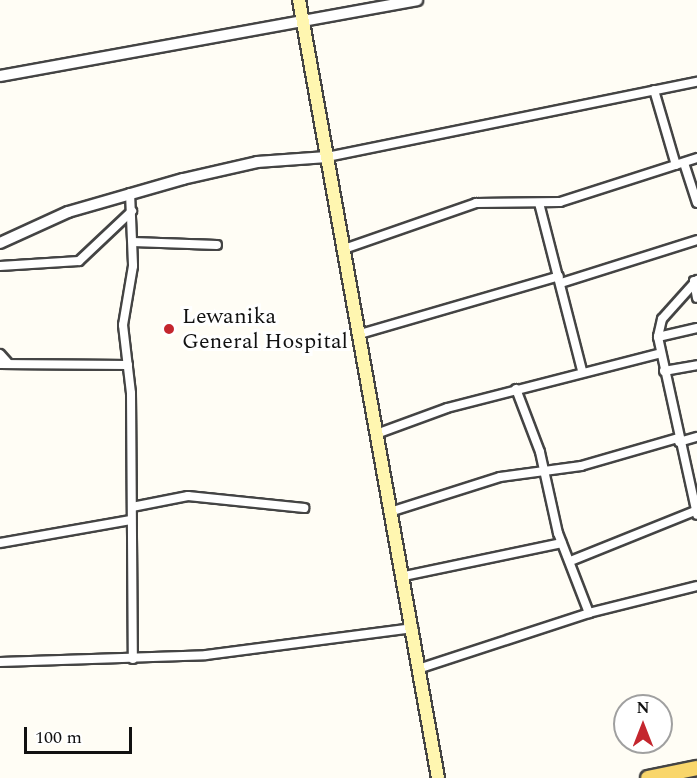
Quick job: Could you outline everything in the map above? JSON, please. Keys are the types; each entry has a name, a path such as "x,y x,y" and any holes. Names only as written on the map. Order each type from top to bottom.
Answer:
{"main road":[{"path":"299,0 393,511 438,778"},
{"path":"648,778 672,776 697,768"}],"street":[{"path":"0,76 303,23 417,0"},
{"path":"0,243 44,221 130,193 236,166 327,157 697,82"},
{"path":"654,90 680,164 697,203"},
{"path":"344,249 476,203 560,202 697,158"},
{"path":"130,193 133,242 123,325 128,365 133,659"},
{"path":"539,203 582,371"},
{"path":"0,266 79,261 132,211"},
{"path":"360,334 697,240"},
{"path":"133,242 217,245"},
{"path":"695,280 697,298"},
{"path":"573,560 696,513 678,440 658,337 662,319 695,280"},
{"path":"658,337 697,328"},
{"path":"379,433 516,389 661,353"},
{"path":"0,354 4,364 128,365"},
{"path":"664,371 697,365"},
{"path":"516,389 544,471 562,543 573,560 589,613"},
{"path":"393,511 501,477 544,471 697,437"},
{"path":"132,507 188,496 304,508"},
{"path":"0,543 131,520"},
{"path":"404,576 562,543"},
{"path":"421,668 589,613 697,586"},
{"path":"0,662 133,659 413,628"}],"place":[{"name":"Lewanika General Hospital","path":"169,329"}]}
